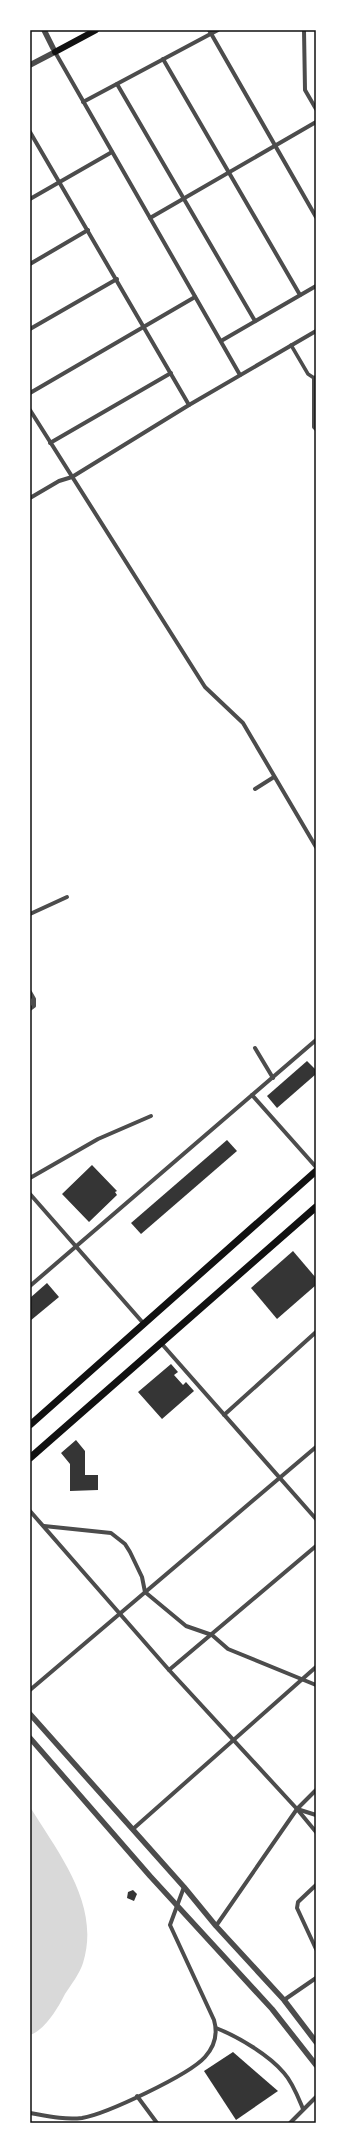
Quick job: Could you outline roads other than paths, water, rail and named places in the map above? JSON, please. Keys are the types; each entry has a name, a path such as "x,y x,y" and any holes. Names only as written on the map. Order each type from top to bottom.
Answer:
{"main road":[{"path":"55,52 96,30"},
{"path":"30,1425 316,1171"},
{"path":"30,1458 316,1206"}],"street":[{"path":"44,30 83,102 240,376"},
{"path":"83,102 210,32 218,30"},
{"path":"304,30 305,90 316,110"},
{"path":"210,32 316,217"},
{"path":"30,65 55,52"},
{"path":"163,59 300,295"},
{"path":"117,84 255,321"},
{"path":"150,218 316,122"},
{"path":"30,132 189,405"},
{"path":"30,199 112,152"},
{"path":"30,264 88,230"},
{"path":"30,329 117,279"},
{"path":"220,341 316,286"},
{"path":"30,393 195,297"},
{"path":"30,498 59,481 72,478 189,405 316,331"},
{"path":"291,345 308,374 315,377 314,427 316,428"},
{"path":"50,443 171,373"},
{"path":"30,410 205,687 243,723 316,847"},
{"path":"255,789 274,777"},
{"path":"30,914 67,898"},
{"path":"30,992 34,999 34,1006 30,1009"},
{"path":"30,1286 316,1040"},
{"path":"255,1048 272,1078"},
{"path":"252,1095 316,1167"},
{"path":"30,1178 88,1144 151,1116"},
{"path":"30,1194 144,1324"},
{"path":"224,1415 316,1332"},
{"path":"161,1342 316,1519"},
{"path":"30,1690 316,1447"},
{"path":"30,1511 169,1670 232,1740 297,1808 316,1832"},
{"path":"44,1526 111,1533 125,1544 142,1577 146,1592 186,1626 212,1635 228,1649 316,1685"},
{"path":"169,1670 316,1546"},
{"path":"133,1829 316,1667"},
{"path":"30,1714 184,1886 216,1926 284,2000 316,2042"},
{"path":"30,1738 177,1905 272,2009 316,2065"},
{"path":"216,1926 297,1808 316,1790"},
{"path":"297,1808 316,1816"},
{"path":"316,1885 301,1899 296,1908 316,1949"},
{"path":"30,2113 63,2119 81,2118 104,2111 137,2096 194,2066 204,2058 215,2040 216,2028 170,1926 184,1886"},
{"path":"284,2000 316,1978"},
{"path":"216,2028 230,2033 276,2065 288,2078 304,2109"},
{"path":"137,2096 157,2123"},
{"path":"290,2123 316,2097"}]}
